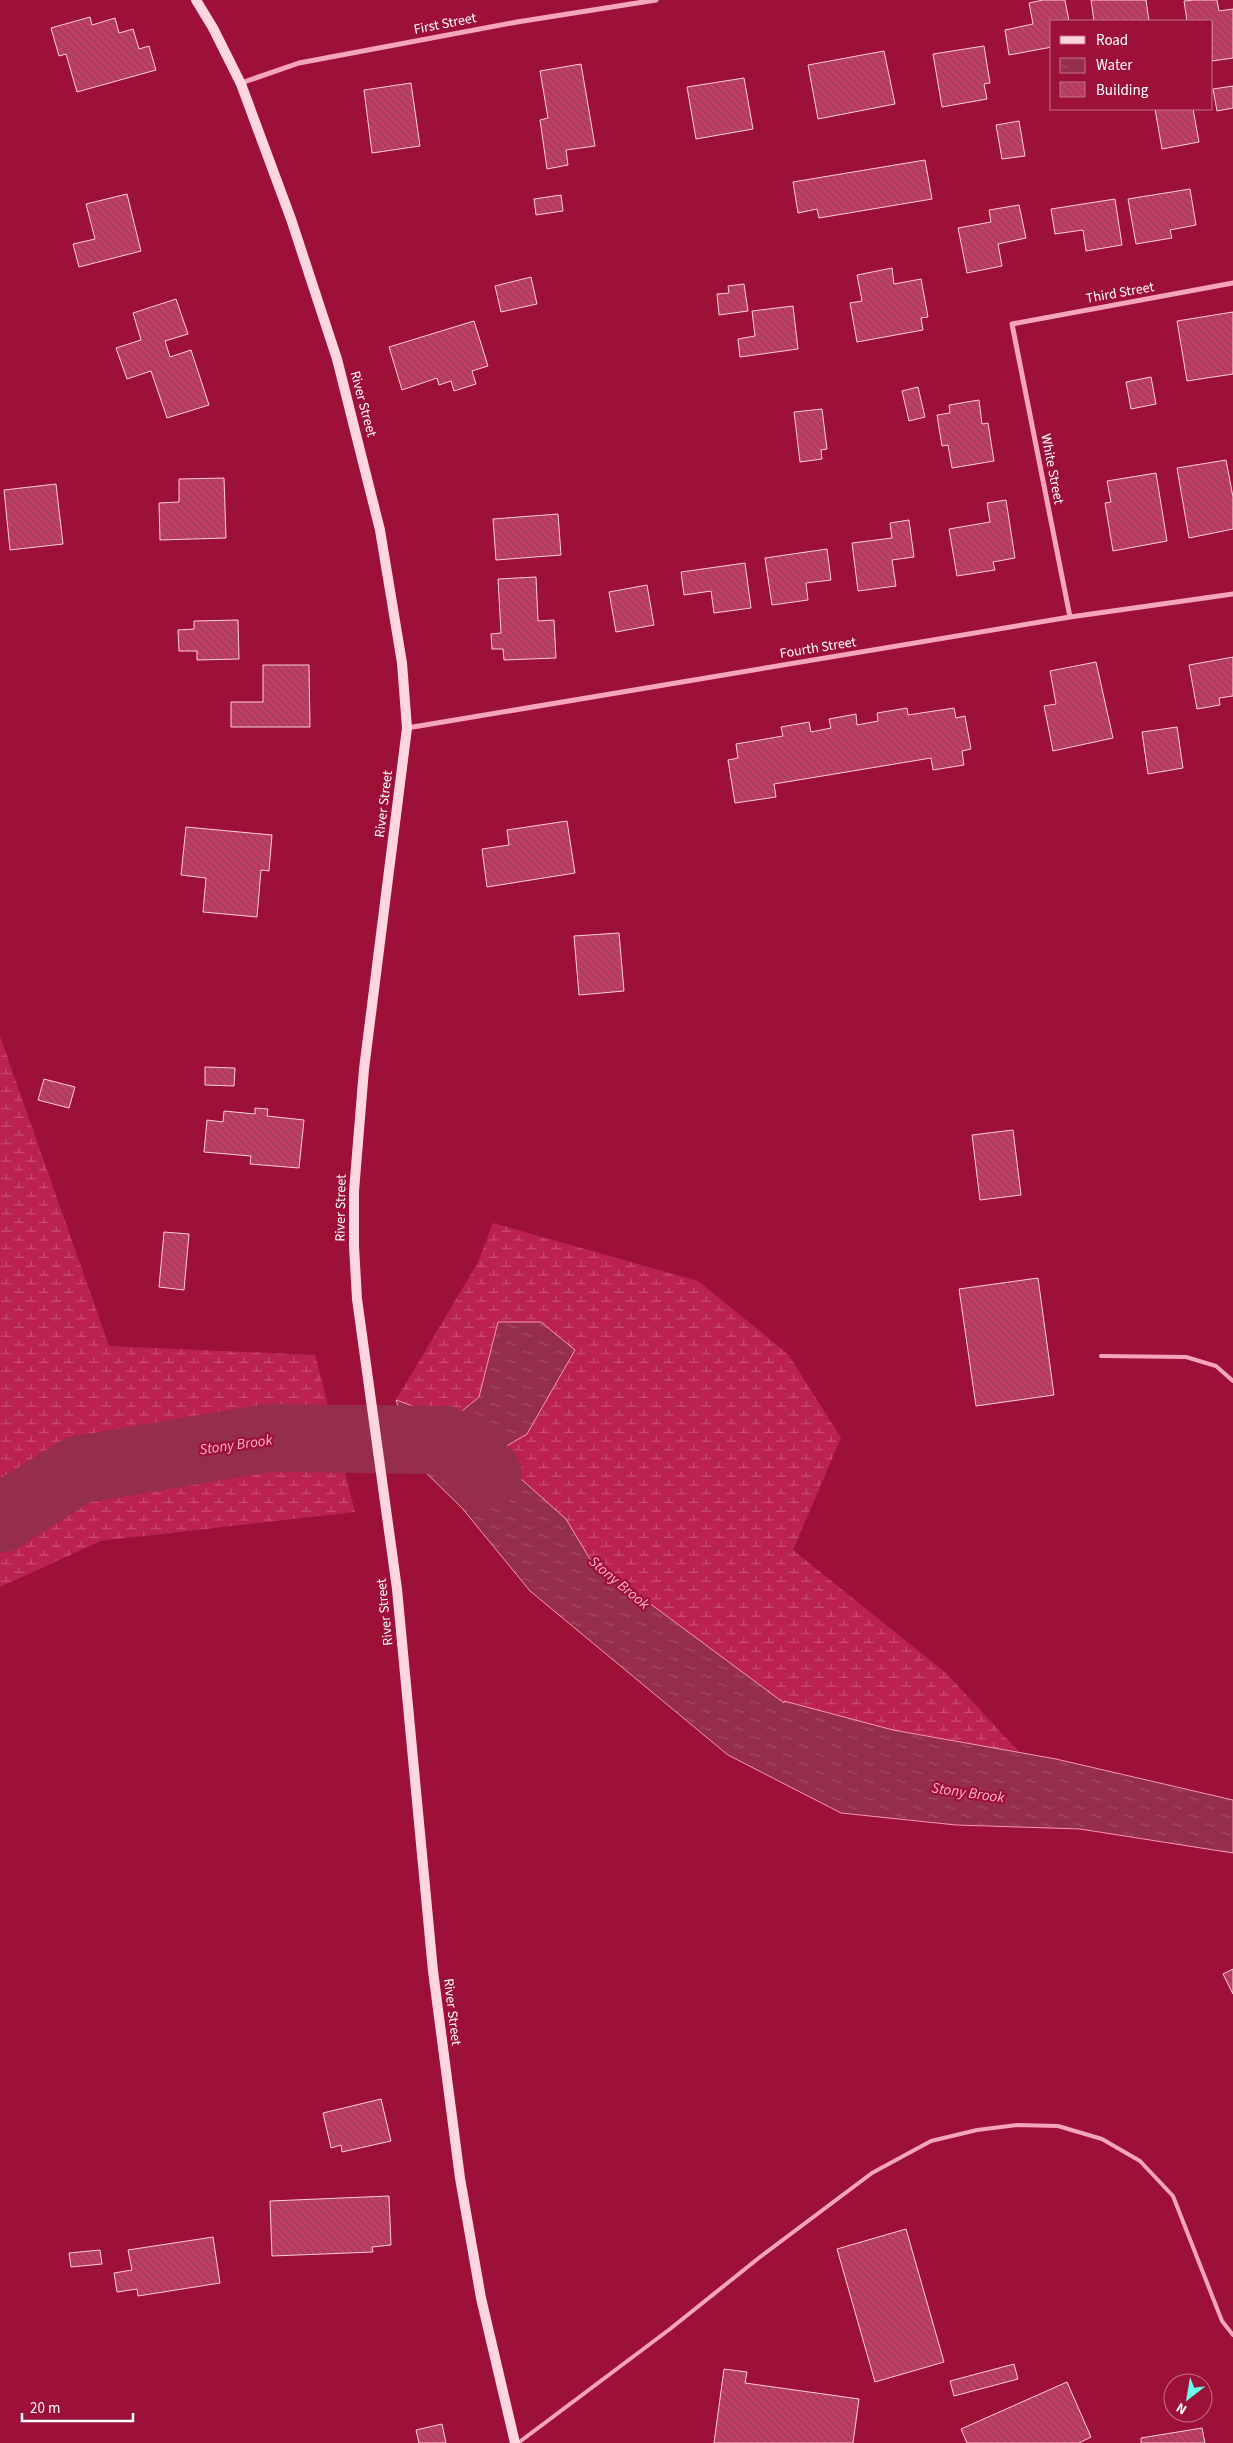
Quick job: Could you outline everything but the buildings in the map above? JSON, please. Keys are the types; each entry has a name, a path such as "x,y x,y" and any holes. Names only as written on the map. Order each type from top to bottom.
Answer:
{"main road":[{"name":"River Street","path":"196,0 213,28 241,84 291,219 337,359 366,469 392,595 402,662 407,728 364,1069 354,1191 354,1246 357,1299 397,1589 433,1971 460,2178 481,2298 516,2443"}],"street":[{"name":"First Street","path":"241,84 299,63 517,22 656,0"},
{"name":"Third Street","path":"1012,324 1233,283"},
{"name":"White Street","path":"1012,324 1070,618"},
{"name":"Fourth Street","path":"407,728 1070,618 1233,594"}],"lane":[{"path":"1101,1356 1186,1357 1216,1366 1233,1381"},
{"path":"516,2443 670,2329 760,2257 872,2173 931,2141 977,2130 1017,2124 1058,2126 1102,2139 1140,2161 1174,2196 1222,2321 1233,2335"}],"green space":[{"path":"0,1036 109,1346 315,1355 355,1512 101,1541 0,1587"},
{"path":"493,1223 698,1281 788,1354 841,1438 793,1550 946,1673 1020,1753 893,1730 785,1704 590,1559 492,1454 527,1434 498,1322 479,1397 450,1420 396,1400 477,1264"}],"water":[{"path":"498,1322 541,1322 575,1350 527,1434 493,1454 566,1519 590,1559 784,1703 784,1701 893,1730 1056,1759 1233,1800 1233,1853 1080,1829 956,1825 841,1813 728,1755 530,1591 462,1508 414,1461 396,1400 451,1420 479,1397"}],"waterway":[{"name":"Stony Brook","path":"0,1519 78,1470 267,1438 446,1440 488,1474"}]}
